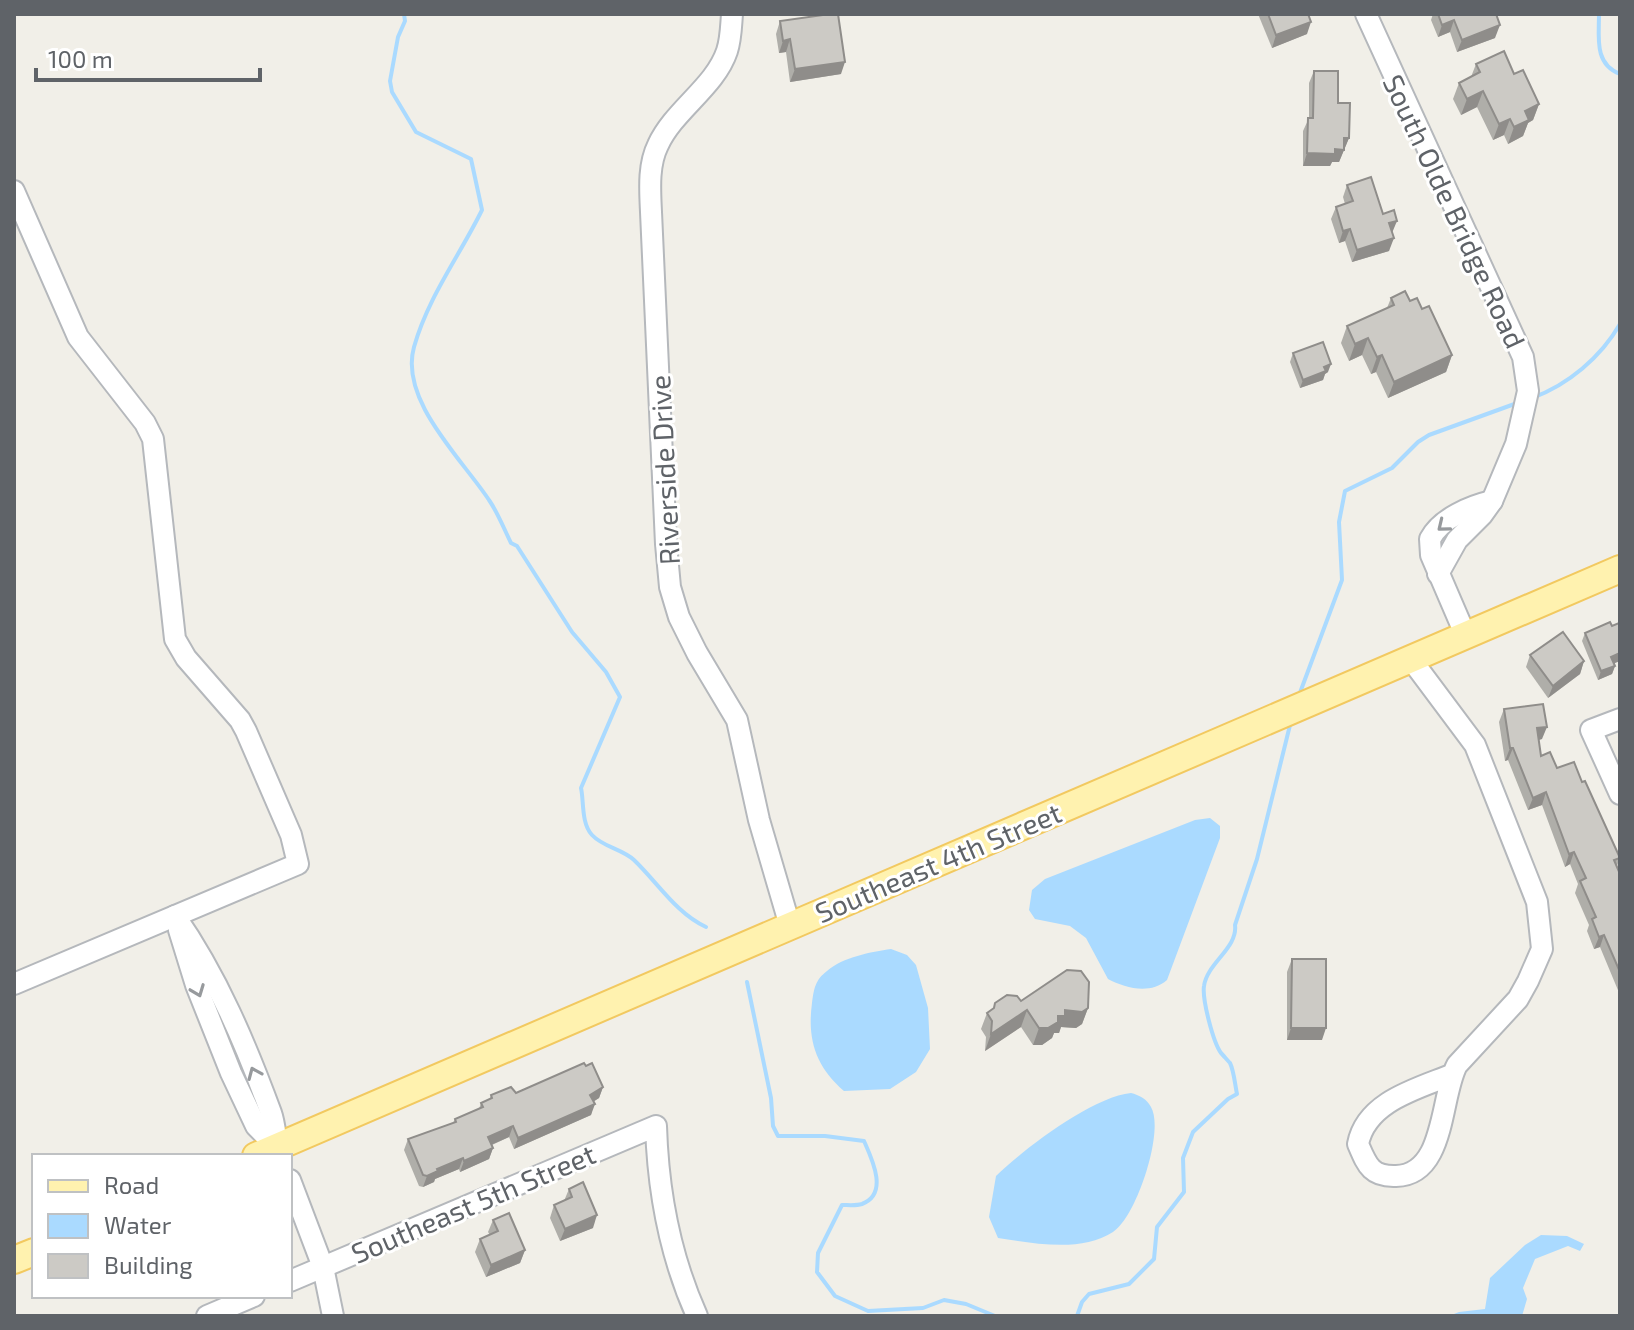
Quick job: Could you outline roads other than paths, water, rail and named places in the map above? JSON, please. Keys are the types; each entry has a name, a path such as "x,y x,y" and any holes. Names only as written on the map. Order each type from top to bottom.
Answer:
{"main road":[{"name":"Southeast 4th Street","path":"271,1153 1620,569"}],"street":[{"name":"Riverside Drive","path":"732,14 727,51 658,144 652,165 666,544 670,587 679,617 697,653 729,703 743,738 759,820 790,926"},
{"name":"South Olde Bridge Road","path":"1366,14 1523,357 1528,391 1516,444 1492,501 1466,509 1433,533 1429,546 1465,634"},
{"path":"14,191 78,337 145,423 153,439 175,639 186,658 240,720 291,835 298,864 14,984"},
{"path":"1410,658 1475,745 1537,902 1542,949 1518,999 1451,1075 1432,1151 1421,1166 1404,1176 1382,1177 1374,1173 1358,1144 1365,1122 1391,1101 1451,1075"},
{"path":"1620,719 1591,730 1620,794"},
{"path":"175,916 201,953 213,977 272,1117 271,1153"},
{"name":"Southeast 5th Street","path":"292,1280 656,1126 657,1165 672,1245 697,1316"},
{"path":"292,1185 323,1267 333,1316"},
{"path":"207,1316 249,1298"}],"water":[{"path":"1210,818 1220,826 1220,838 1167,980 1160,985 1145,989 1108,979 1086,938 1070,926 1035,919 1029,910 1032,890 1045,879 1195,820"},
{"path":"891,949 907,955 916,965 928,1008 930,1049 916,1072 890,1089 844,1091 826,1072 813,1041 811,1016 816,985 823,974 841,962"},
{"path":"1131,1093 1151,1107 1154,1135 1139,1193 1122,1224 1100,1238 1072,1244 1042,1244 998,1238 989,1217 996,1176 1041,1138 1079,1114"},
{"path":"1541,1235 1567,1236 1584,1244 1580,1251 1568,1246 1535,1259 1523,1288 1527,1299 1522,1316 1449,1316 1485,1309 1490,1278 1525,1245"}],"waterway":[{"path":"404,14 405,21 398,37 390,81 392,92 416,132 471,159 482,210 420,329 412,367 416,388 436,428 489,500 511,543 517,546 572,632 606,672 620,697 581,788 588,830 602,842 634,860 676,906 706,927"},
{"path":"1599,14 1602,57 1612,70 1620,74"},
{"path":"1532,398 1571,378 1603,348 1620,324"},
{"path":"1298,698 1342,580 1339,522 1345,491 1392,468 1429,435 1520,402"},
{"path":"1077,1316 1089,1294 1129,1284 1154,1259 1157,1227 1184,1192 1183,1158 1193,1132 1237,1094 1230,1063 1221,1053 1212,1030 1204,986 1235,933 1291,721"},
{"path":"747,982 771,1098 773,1126 778,1136 825,1136 864,1141 874,1166 875,1192 862,1204 842,1205 818,1253 817,1272 835,1296 868,1311 923,1308 944,1300 966,1304 995,1316"}]}
